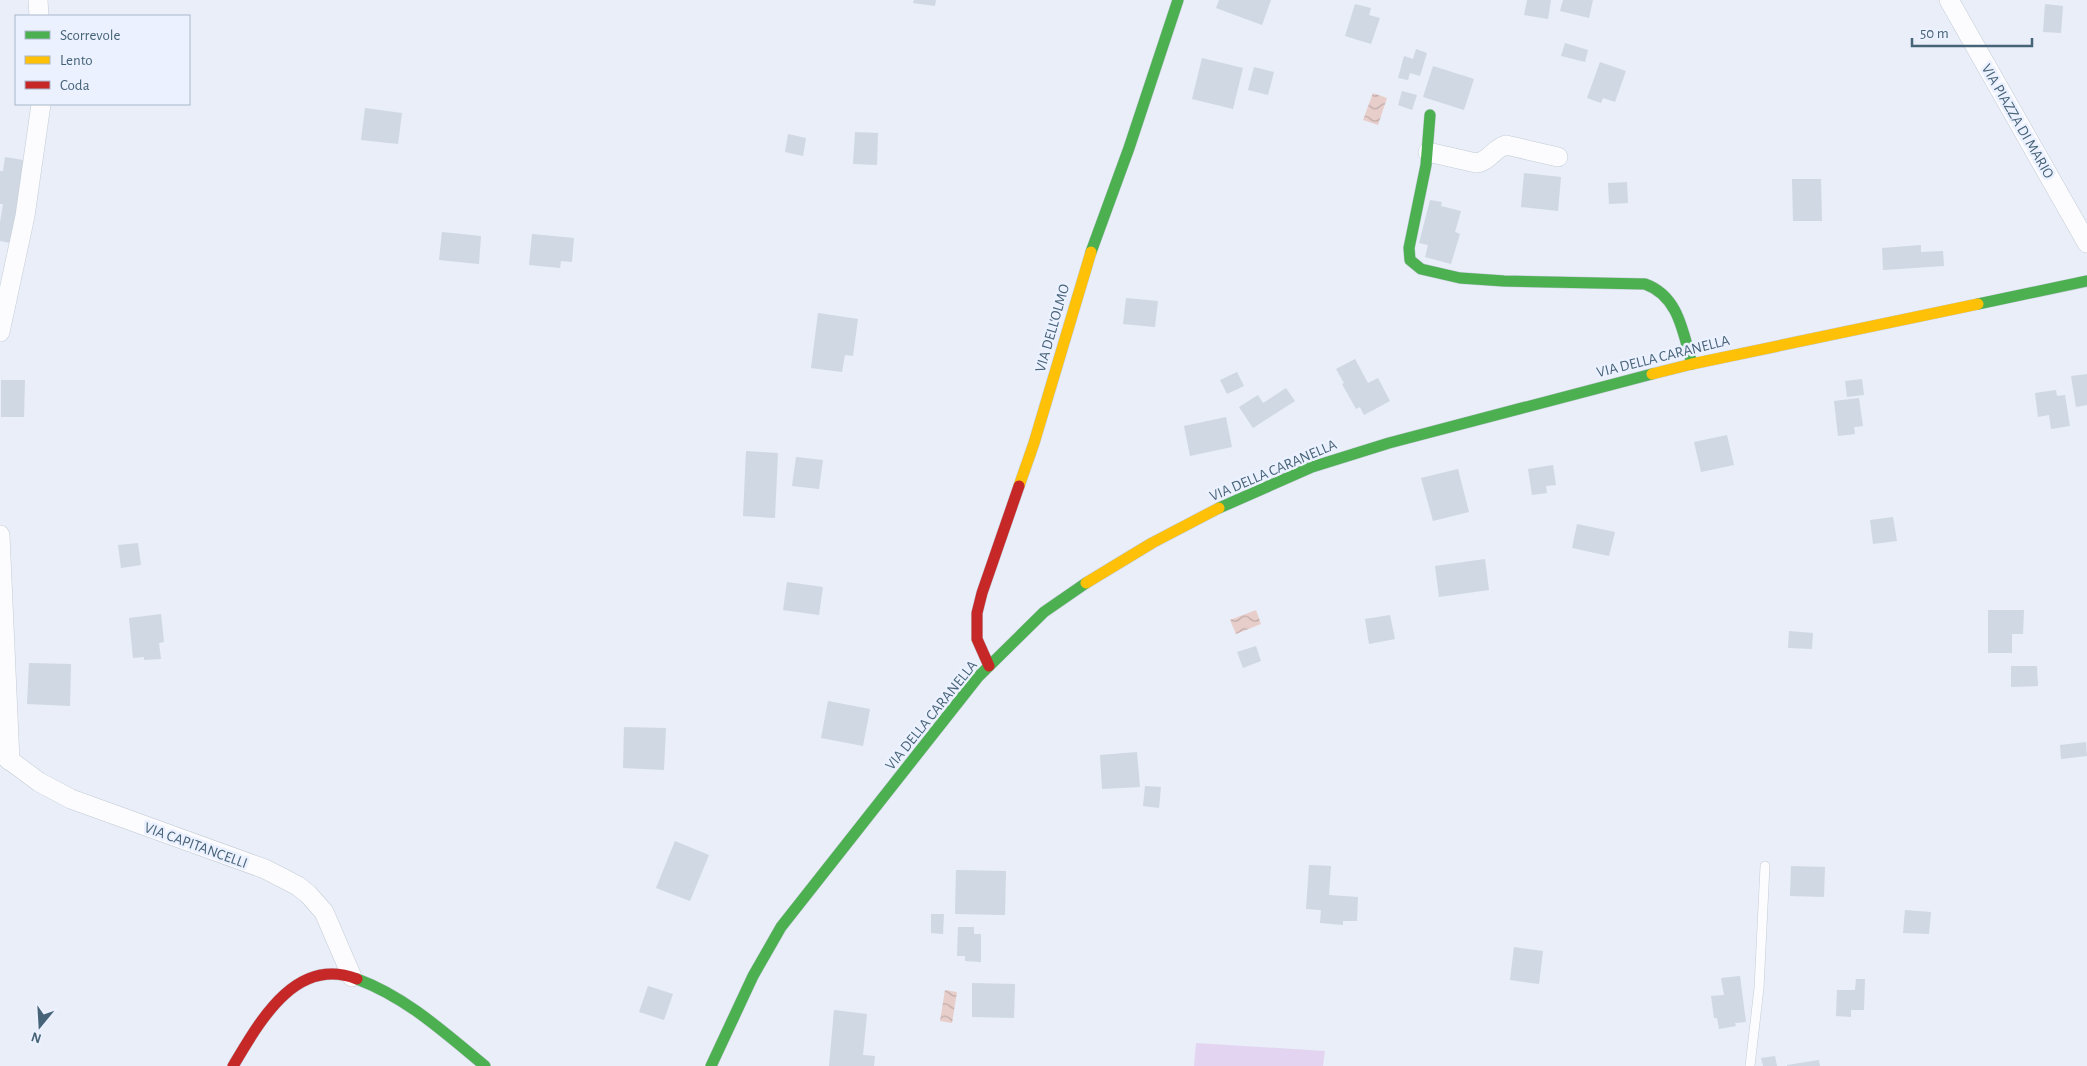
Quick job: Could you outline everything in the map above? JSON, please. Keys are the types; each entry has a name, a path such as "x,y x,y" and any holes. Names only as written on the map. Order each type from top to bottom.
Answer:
{"main road":[{"name":"VIA DELL'OLMO","path":"989,666 979,650 975,636 982,592 1034,443 1082,276 1133,136 1178,0"},
{"path":"1430,115 1428,152 1409,248 1410,260 1416,266 1424,271 1466,279 1644,284 1655,286 1673,306 1692,364"},
{"name":"VIA DELLA CARANELLA","path":"711,1066 756,970 781,927 989,666 1038,617 1074,590 1169,534 1266,486 1312,467 1389,443 1692,364 2087,281"},
{"path":"233,1066 261,1020 286,993 298,985 331,974 352,977 379,988 415,1011 485,1066"}],"street":[{"path":"38,0 39,15"},
{"name":"VIA PIAZZA DI MARIO","path":"1949,0 2087,243"},
{"path":"0,332 25,216 41,105"},
{"path":"1428,152 1476,163 1484,161 1499,147 1506,145 1558,158"},
{"path":"0,535 5,757"},
{"name":"VIA CAPITANCELLI","path":"5,757 39,782 71,799 265,869 292,883 308,894 324,912 352,977"}],"lane":[{"path":"1750,1066 1759,988 1765,866"}],"shaded area":[{"path":"1196,1043 1325,1051 1323,1066 1194,1066"}],"water":[{"path":"1373,93 1387,98 1378,125 1363,120"},
{"path":"1256,610 1261,624 1236,634 1230,620"},
{"path":"945,990 957,992 952,1023 940,1021"}],"building":[{"path":"914,0 936,0 935,6 913,3"},
{"path":"1219,0 1271,0 1262,25 1216,8"},
{"path":"1527,0 1551,0 1548,19 1524,15"},
{"path":"1563,0 1593,0 1589,18 1560,11"},
{"path":"1355,4 1371,8 1369,15 1380,18 1371,44 1345,36"},
{"path":"2045,4 2063,6 2061,33 2043,32"},
{"path":"1565,43 1588,50 1585,62 1561,56"},
{"path":"1416,49 1427,53 1420,76 1410,73 1408,80 1398,78 1404,56 1413,59"},
{"path":"1202,58 1243,68 1233,109 1192,99"},
{"path":"1600,62 1626,71 1615,102 1603,98 1601,103 1587,98"},
{"path":"1433,66 1474,79 1464,110 1423,97"},
{"path":"1254,67 1274,72 1268,95 1248,90"},
{"path":"1402,91 1417,95 1412,110 1398,105"},
{"path":"365,108 402,113 398,144 361,140"},
{"path":"855,132 878,133 877,165 853,164"},
{"path":"788,134 806,138 803,156 785,152"},
{"path":"5,157 29,161 15,244 0,241 0,222 3,204 0,204 0,171 3,171"},
{"path":"1524,173 1561,177 1558,211 1521,207"},
{"path":"1792,179 1821,179 1822,221 1793,221"},
{"path":"1627,182 1628,203 1609,204 1608,183"},
{"path":"1430,200 1442,202 1441,206 1461,211 1455,232 1460,234 1451,264 1425,257 1428,245 1419,243"},
{"path":"442,232 481,236 479,264 439,260"},
{"path":"532,234 574,238 572,262 561,261 560,268 529,265"},
{"path":"1921,245 1921,252 1943,251 1944,266 1883,270 1882,248"},
{"path":"1126,298 1158,301 1155,327 1123,324"},
{"path":"818,313 858,319 853,356 845,355 842,372 811,368"},
{"path":"1355,359 1368,383 1378,378 1390,401 1364,415 1360,407 1356,409 1336,369"},
{"path":"1237,372 1244,386 1227,394 1220,380"},
{"path":"2087,374 2087,405 2076,407 2071,376"},
{"path":"1862,379 1864,395 1847,397 1845,381"},
{"path":"1,380 25,380 24,417 1,417"},
{"path":"1286,388 1295,401 1253,428 1239,407 1258,395 1263,403"},
{"path":"2056,390 2057,396 2065,395 2070,426 2051,429 2049,415 2038,417 2035,393"},
{"path":"1859,398 1863,426 1854,427 1855,434 1838,436 1834,401"},
{"path":"1226,417 1232,447 1190,456 1184,426"},
{"path":"1727,435 1734,465 1701,472 1694,442"},
{"path":"746,451 778,453 775,518 743,516"},
{"path":"796,457 823,460 819,489 792,486"},
{"path":"1553,465 1556,485 1546,486 1547,493 1532,495 1528,469"},
{"path":"1458,469 1469,512 1433,521 1421,478"},
{"path":"1893,517 1897,541 1873,544 1870,520"},
{"path":"1577,524 1615,532 1609,556 1572,548"},
{"path":"138,543 141,565 121,568 118,545"},
{"path":"1485,559 1489,590 1439,597 1435,566"},
{"path":"787,582 823,587 819,615 783,610"},
{"path":"1988,610 2024,610 2023,634 2012,634 2012,653 1988,653"},
{"path":"161,614 164,642 159,643 161,659 144,660 144,657 133,658 129,618"},
{"path":"1390,615 1395,639 1369,644 1365,619"},
{"path":"1789,631 1813,633 1812,649 1788,648"},
{"path":"1256,646 1261,661 1243,668 1237,652"},
{"path":"29,663 71,664 70,706 27,704"},
{"path":"2011,666 2037,666 2038,686 2011,687"},
{"path":"828,701 870,709 863,746 821,738"},
{"path":"624,727 666,728 664,770 623,768"},
{"path":"2086,742 2087,756 2061,759 2060,745"},
{"path":"1137,752 1140,787 1102,789 1100,755"},
{"path":"1145,786 1161,787 1159,808 1143,806"},
{"path":"675,841 709,855 690,901 656,888"},
{"path":"1309,865 1331,866 1329,895 1358,897 1357,921 1343,921 1343,925 1320,923 1321,910 1306,909"},
{"path":"1791,866 1825,867 1824,897 1790,896"},
{"path":"956,870 1006,871 1005,915 955,914"},
{"path":"1905,910 1931,912 1929,934 1903,933"},
{"path":"931,914 944,914 943,934 931,933"},
{"path":"958,927 974,927 974,934 981,934 981,962 965,961 965,956 957,956"},
{"path":"1514,947 1543,951 1539,984 1510,980"},
{"path":"1740,976 1746,1022 1735,1023 1736,1026 1719,1029 1717,1018 1714,1018 1711,996 1724,995 1721,978"},
{"path":"1856,979 1865,979 1864,1010 1851,1010 1851,1017 1836,1016 1837,990 1855,990"},
{"path":"972,983 1015,984 1014,1018 972,1017"},
{"path":"648,986 673,994 664,1020 639,1012"},
{"path":"834,1010 867,1014 863,1055 875,1056 874,1066 829,1066"},
{"path":"1775,1056 1777,1066 1763,1066 1761,1058"},
{"path":"1819,1060 1820,1066 1787,1066 1787,1065"}],"traffic: fast":[{"path":"1091,252 1129,148 1178,0"},
{"path":"1430,115 1426,165 1409,248 1410,260 1421,269 1460,278 1504,281 1645,284 1665,297 1672,306 1682,328 1692,364"},
{"path":"1978,304 2087,281"},
{"path":"1219,508 1312,467 1389,443 1652,374"},
{"path":"711,1066 753,976 781,927 978,677 1044,612 1086,583"},
{"path":"357,979 408,1006 440,1029 485,1066"}],"traffic: slow":[{"path":"1019,486 1034,443 1091,252"},
{"path":"1652,374 1978,304"},
{"path":"1086,583 1152,543 1219,508"}],"traffic: jam":[{"path":"989,666 977,639 977,613 982,593 1019,486"},
{"path":"233,1066 267,1013 297,985 315,976 335,974 357,979"}]}
